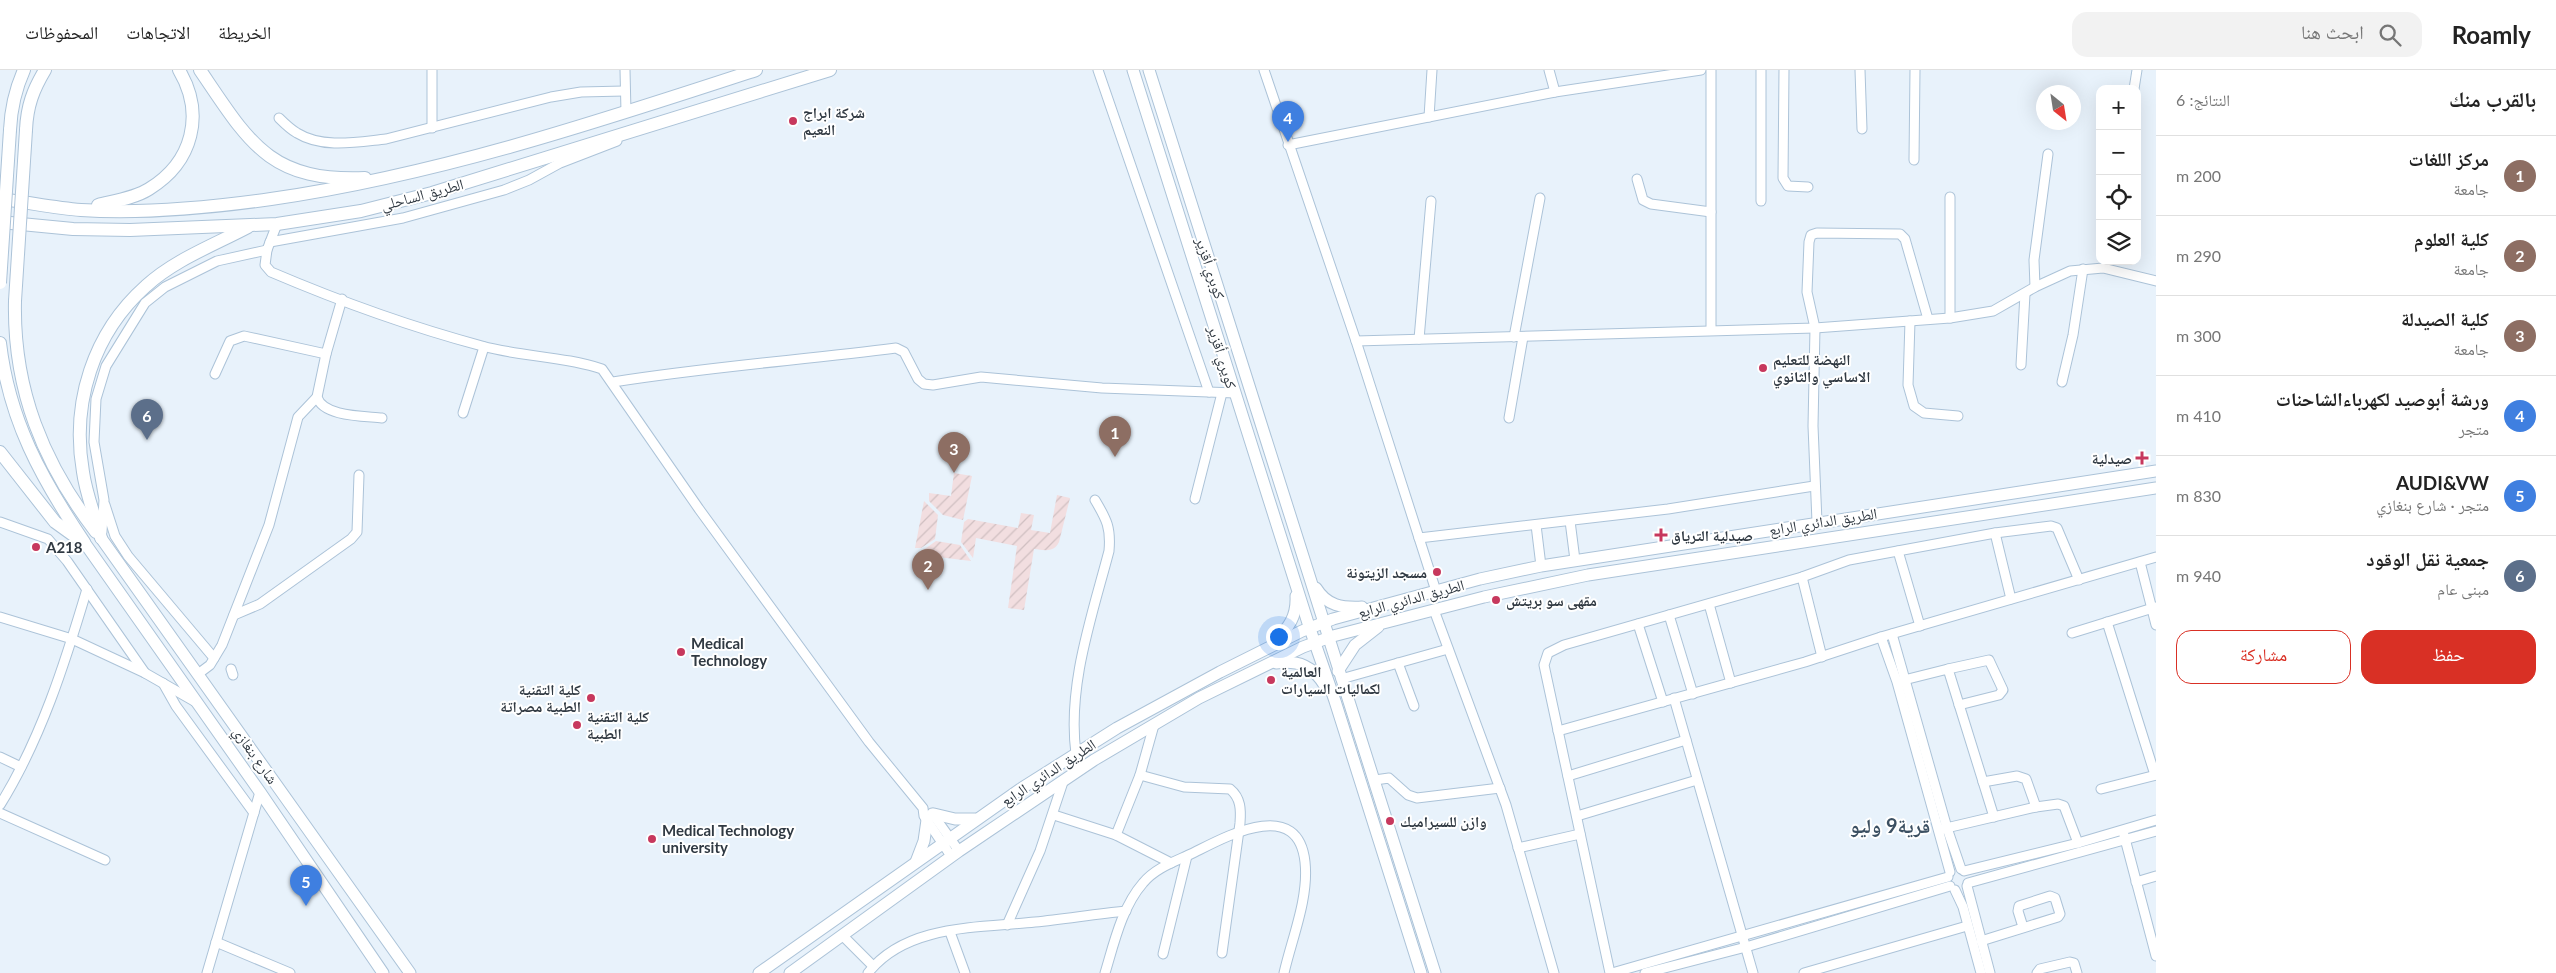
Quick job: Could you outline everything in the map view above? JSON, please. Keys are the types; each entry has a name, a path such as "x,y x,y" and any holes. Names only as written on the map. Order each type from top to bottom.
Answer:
{"highway":[{"path":"0,283 13,101 24,70"},
{"path":"45,70 32,92 27,110 15,301 18,367 32,416 61,480 101,538"},
{"path":"81,210 120,200 148,190 172,172 187,148 193,123 193,101 187,84 179,70"},
{"path":"200,70 255,146 278,163 312,176 355,178 417,172"},
{"name":"الطريق الساحلي","path":"0,199 81,210 198,208 351,187 417,172 626,112 756,70"},
{"name":"الطريق الساحلي","path":"0,222 72,229 252,225 277,224 361,211 432,193 633,129 830,70"},
{"path":"101,538 83,474 79,440 87,376 100,344 119,315 146,285 178,263 252,225"},
{"path":"0,343 11,400 23,436 38,469 84,542"},
{"path":"0,452 55,522 84,542"}],"main road":[{"name":"كويري أقزير","path":"1133,70 1309,628 1335,701 1421,973"},
{"name":"كوبري أقزير","path":"1148,70 1435,973"},
{"name":"الطريق الدائري الرابع","path":"759,973 975,819 1076,754 1126,723 1265,649 1309,628 1436,591 1542,566 1816,522 2156,471"},
{"name":"الطريق الدائري الرابع","path":"790,973 955,853 1094,760 1198,698 1260,667 1328,638 1393,619 1588,575 2156,488"},
{"name":"شارع بنغازي","path":"101,538 410,973"},
{"name":"شارع بنغازي","path":"84,542 240,763 383,973"},
{"path":"1308,572 1322,598 1330,603 1343,607 1381,606"},
{"path":"1265,649 1284,632 1294,616 1297,607 1293,577"},
{"path":"1340,675 1355,645 1372,631 1393,619"},
{"path":"1260,667 1278,662 1294,662 1311,667 1335,701"},
{"path":"240,763 254,753"},
{"path":"916,862 930,817 975,819"}],"street":[{"path":"432,70 432,128"},
{"path":"625,70 624,92 626,112"},
{"path":"1098,70 1209,392"},
{"path":"1264,70 1356,341 1436,591"},
{"path":"1429,117 1432,70"},
{"path":"1549,70 1555,92"},
{"path":"1288,144 1555,92 1701,70"},
{"path":"1711,70 1711,330"},
{"path":"1761,70 1761,201"},
{"path":"1784,70 1783,178 1788,186 1808,187"},
{"path":"1860,70 1862,129"},
{"path":"1914,160 1915,70"},
{"path":"2135,85 2137,70"},
{"path":"279,118 296,133 328,143 386,139 561,95 581,92 624,92"},
{"path":"214,658 128,556 115,536 104,500 94,442 96,399 106,366 145,303 165,287 217,261 269,246 403,218 504,190 529,180 560,163 607,146 623,138 633,129"},
{"path":"2035,287 2034,260 2048,154"},
{"path":"1637,179 1643,200 1651,204 1711,212"},
{"path":"1950,197 1950,318"},
{"path":"1508,418 1540,198"},
{"path":"1419,339 1431,201"},
{"path":"277,224 269,246 266,264 271,272 342,299 484,347 585,364 602,369 613,382 699,509 869,742 930,817 955,853"},
{"path":"1816,522 1814,486 1815,328 1807,283 1808,242 1811,235 1817,233 1900,234 1904,239 1928,319"},
{"path":"1356,341 1815,328 1910,321 1950,318 1993,311 2035,287 2070,271 2104,265 2156,281"},
{"path":"2062,382 2074,335 2084,269"},
{"path":"2021,365 2025,294"},
{"path":"342,299 326,354 317,397 319,404 327,410 382,418"},
{"path":"1910,321 1908,385 1914,406 1924,414 1958,416"},
{"path":"215,374 230,341 244,336 326,354"},
{"path":"464,413 484,347"},
{"path":"613,382 697,369 759,365 896,348 904,352 918,379 924,384 933,385 980,378 1102,388 1235,393"},
{"path":"1195,499 1222,393"},
{"path":"198,674 214,658 234,615 269,525 298,417 317,397"},
{"path":"234,615 260,604 351,539 357,532 359,475"},
{"path":"1419,538 1668,509 1814,486"},
{"path":"101,538 104,500"},
{"path":"1076,754 1074,711 1080,670 1109,543 1110,527 1095,500"},
{"path":"1570,521 1576,560"},
{"path":"0,522 48,539 87,589 145,673"},
{"path":"1536,525 1542,566"},
{"path":"2079,580 2057,528 2051,526 1995,533 1849,560 1802,577 1564,645 1548,653 1544,665 1611,973 1743,937 1963,870 2078,843 2156,820"},
{"path":"1995,533 2011,599"},
{"path":"1898,551 1920,626"},
{"path":"1558,731 1674,698 1732,684 1881,637 2156,557"},
{"path":"2140,562 2156,625"},
{"path":"1802,577 1822,657"},
{"path":"0,805 31,747 72,639 87,589"},
{"path":"1709,604 1732,684"},
{"path":"2072,633 2153,608"},
{"path":"1434,610 1500,788 1554,973"},
{"path":"1670,615 1693,694"},
{"path":"0,617 72,639 145,673 196,702"},
{"path":"2101,789 2155,775 2107,622"},
{"path":"1638,624 1663,702"},
{"path":"1892,634 1901,681 1943,829 1949,874 1981,973"},
{"path":"1881,637 1901,681"},
{"path":"1340,675 1398,663 1448,649"},
{"path":"1901,681 1989,660 2003,690 1999,695 1959,705"},
{"path":"1398,663 1414,706"},
{"path":"1948,669 1994,817"},
{"path":"162,683 176,706 254,813"},
{"path":"1674,698 1753,973"},
{"path":"1116,835 1140,775 1154,725"},
{"path":"1568,776 1686,740"},
{"path":"0,757 21,767"},
{"path":"1140,775 1184,787 1196,786 1230,789 1236,794 1240,805 1239,831 1222,953"},
{"path":"1983,782 2017,776 2026,779 2036,807"},
{"path":"1375,780 1389,778 1408,795 1417,798 1500,788"},
{"path":"1576,816 1697,780"},
{"path":"1007,925 1026,885 1054,815 1063,782"},
{"path":"207,973 260,792"},
{"path":"1943,829 2036,807 2058,804 2064,806 2078,843"},
{"path":"0,813 105,860"},
{"path":"1054,815 1116,835 1171,863"},
{"path":"1105,973 1126,911 1143,882 1171,863 1239,831 1266,824 1278,826 1295,837 1302,848 1305,862 1304,884 1284,973"},
{"path":"1943,829 1963,870 1968,875 1967,884 1990,973"},
{"path":"2122,830 2156,956"},
{"path":"1646,973 1746,947 2156,831"},
{"path":"1518,848 1580,834"},
{"path":"1163,954 1187,856"},
{"path":"2136,882 2156,876"},
{"path":"1981,941 2058,917 2060,914 2055,898 2050,896 2019,906 2018,911 2023,927"},
{"path":"842,935 871,970 905,943 930,935 1126,911"},
{"path":"1804,973 1967,926"},
{"path":"950,932 965,973"},
{"path":"216,942 290,973"},
{"path":"2037,973 2040,969 2070,962 2074,963 2077,973"}],"shaded area":[{"path":"954,473 972,476 963,520 943,515 929,501 929,493 951,496"},
{"path":"1057,495 1070,498 1059,542 1052,549 1034,549 1024,610 1008,608 1017,546 976,538 973,558 961,542 964,522 968,519 1018,528 1021,513 1034,515 1031,530 1050,533"},
{"path":"924,501 938,515 935,539 921,548 915,548"},
{"path":"936,541 960,545 971,561 922,555 922,551"}],"place":[{"name":"شركة ابراج النعيم","path":"793,121"},
{"name":"ورشة أبوصيد لكهرباءالشاحنات","path":"1288,142"},
{"name":"النهضة للتعليم الاساسي والثانوي","path":"1763,368"},
{"name":"جمعية نقل الوقود","path":"147,440"},
{"name":"مركز اللغات","path":"1115,457"},
{"name":"صيدلية","path":"2142,458"},
{"name":"كلية الصيدلة","path":"954,473"},
{"name":"صيدلية الترياق","path":"1661,535"},
{"name":"A218","path":"36,547"},
{"name":"مسجد الزيتونة","path":"1437,572"},
{"name":"كلية العلوم","path":"928,590"},
{"name":"مقهى سو بريتش","path":"1496,600"},
{"name":"Medical Technology","path":"681,652"},
{"name":"العالمية لكماليات السيارات","path":"1271,680"},
{"name":"كلية التقنية الطبية مصراتة","path":"591,698"},
{"name":"كلية التقنية الطبية","path":"577,725"},
{"name":"وازن للسيراميك","path":"1390,821"},
{"name":"Medical Technology university","path":"652,839"},
{"name":"AUDI&VW","path":"306,906"}],"district":[{"name":"قرية9 وليو","path":"1890,825"}]}
